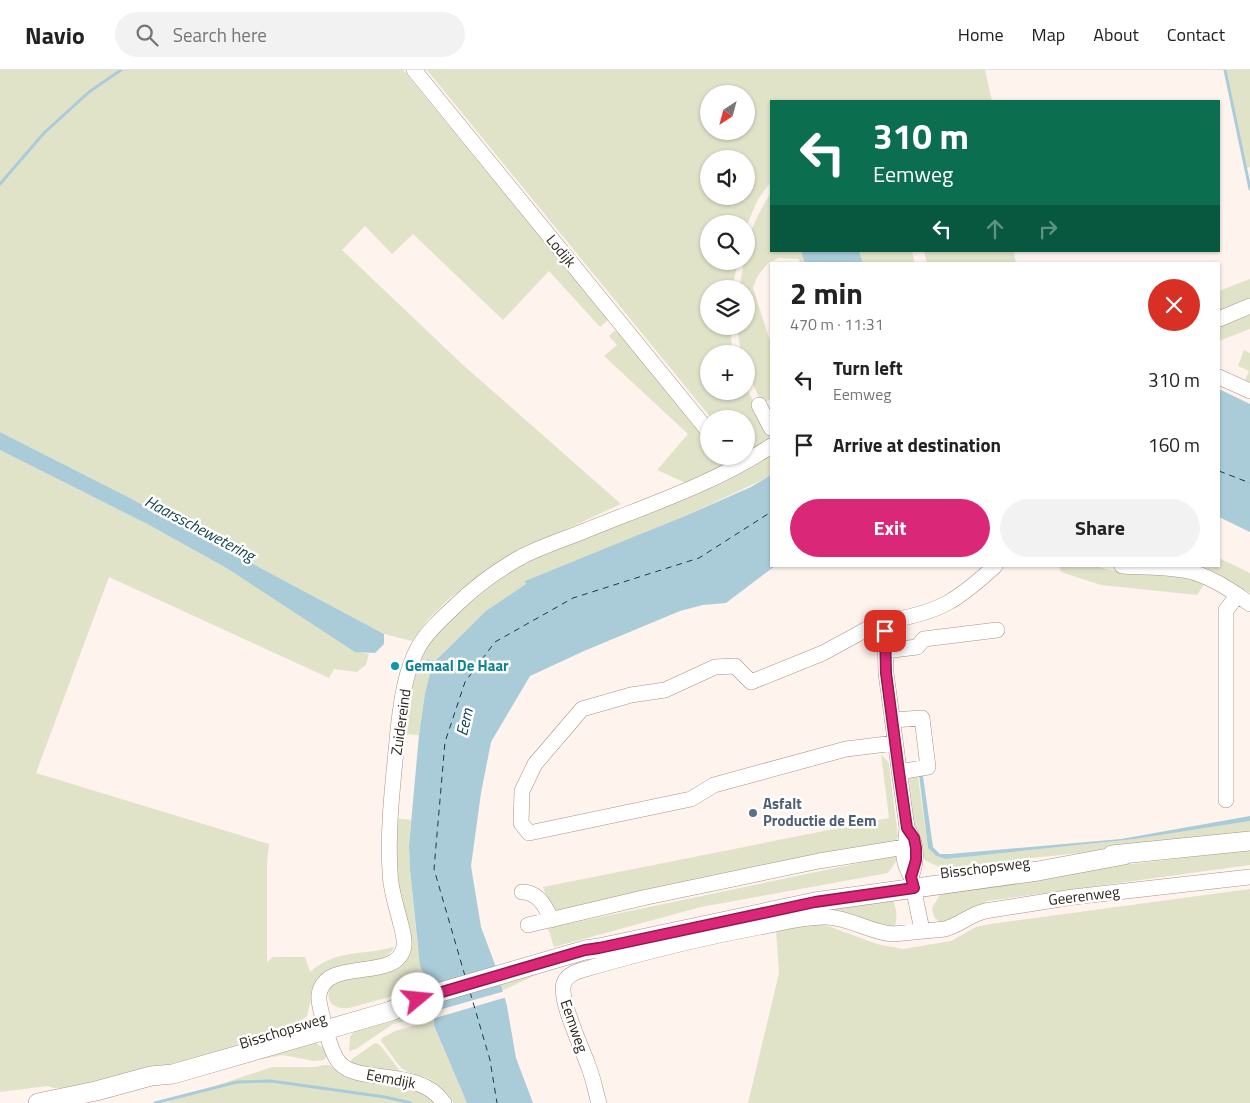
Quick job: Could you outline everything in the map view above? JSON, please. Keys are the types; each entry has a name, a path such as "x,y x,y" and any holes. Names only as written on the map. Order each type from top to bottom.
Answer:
{"main road":[{"name":"Bisschopsweg","path":"38,1103 96,1091 151,1076 173,1074 324,1024 391,1011 419,998 585,950 598,942 754,902 912,882 1038,872 1124,855 1250,842"}],"street":[{"name":"Lodijk","path":"414,70 700,421"},
{"path":"1220,319 1250,306"},
{"path":"1220,377 1250,391"},
{"path":"758,405 770,426"},
{"name":"Zuidereind","path":"755,453 770,446"},
{"name":"Zuidereind","path":"324,1024 319,996 323,984 335,975 344,972 393,963 404,947 404,936 391,885 390,827 398,727 403,698 413,659 425,637 466,596 504,567 521,557 717,476 729,465"},
{"path":"922,930 912,882 904,858 907,828 886,673 885,631 892,620 918,616 942,606 966,592 994,567"},
{"path":"1137,567 1182,570 1195,573 1215,581 1244,599 1226,610 1226,800"},
{"path":"885,631 867,629 823,653 751,682 735,666 715,667 665,690 631,695 582,708 535,764 522,791 520,823 529,833 691,799 714,785 846,749 895,743"},
{"path":"885,651 917,647 924,639 997,630"},
{"path":"892,720 922,718 928,767 899,772"},
{"path":"907,828 914,838 916,848 912,882"},
{"path":"528,925 647,897 819,861 905,847"},
{"name":"Geerenweg","path":"922,930 954,927 971,914 985,911 1074,897 1250,877"},
{"path":"522,892 530,892 546,906 551,920"},
{"name":"Eemweg","path":"599,1103 589,1067 564,998 564,984 573,973 664,947 804,918 829,917 841,919 885,934 922,930"},
{"name":"Eemdijk","path":"324,1024 337,1061 346,1068 366,1076 402,1078 417,1083 432,1090 444,1103"}],"green space":[{"path":"0,70 403,70 608,320 600,327 549,271 503,320 413,234 392,254 365,226 342,250 462,364 621,504 504,558 450,598 429,618 412,641 384,634 128,497 0,432"},
{"path":"427,70 985,70 992,100 770,100 770,183 758,199 751,215 700,215 700,270 736,270 734,280 700,280 700,335 731,335 732,345 700,345 700,400 753,400 770,434 770,441 755,449 755,410 705,410"},
{"path":"1225,70 1250,70 1250,167 1245,169"},
{"path":"770,195 770,252 801,252 804,262 800,262 799,259 779,258 768,263 755,282 755,280 741,280 742,270 755,270 755,222"},
{"path":"859,252 912,252 915,262 862,262"},
{"path":"924,252 1014,252 1016,262 927,262"},
{"path":"1250,279 1250,301 1220,315 1220,291"},
{"path":"755,294 770,341 770,400 762,404 755,389 755,345 740,345 738,335 755,335"},
{"path":"1250,310 1250,329 1220,341 1220,325"},
{"path":"614,331 620,331 700,427 700,465 723,465 722,467 686,483 657,470 688,434 604,356 617,345 609,336"},
{"path":"1244,350 1250,353 1250,388 1243,385 1249,371 1238,366"},
{"path":"0,450 149,525 228,569 360,652 369,654 366,665 357,672 334,669 329,678 109,577 36,773 269,844 267,862 267,962 273,957 305,957 310,972 339,956 394,948 389,954 369,966 313,990 307,1016 295,1026 167,1066 92,1085 64,1088 48,1086 0,1092"},
{"path":"770,452 769,477 685,516 526,581 527,584 489,610 435,661 427,659 425,666 431,668 419,735 403,734 412,678 433,633 507,570 742,465 755,465 755,459"},
{"path":"1220,558 1250,573 1250,593 1204,567 1220,567"},
{"path":"1059,567 1099,567 1128,572 1174,574 1205,583 1197,595 1101,585 1061,572"},
{"path":"881,754 889,763 898,837 892,845 553,916 543,887 889,818"},
{"path":"915,772 923,772 923,776 918,777 928,848 936,856 946,859 1135,839 1250,821 1250,835 943,869 926,861 919,851 909,778"},
{"path":"396,818 411,820 410,870 418,950 430,986 349,1008 338,1007 331,1002 328,994 333,983 398,965"},
{"path":"1250,850 1250,865 987,901 959,919 941,923 934,917 932,908 939,896 948,892 1090,869"},
{"path":"898,855 888,873 701,907 554,947 548,928"},
{"path":"1250,889 1250,1103 748,1103 779,973 776,930 817,922 877,944 903,949 951,941 976,927 990,924"},
{"path":"892,899 896,913 894,928 821,908"},
{"path":"546,970 508,988 503,990 501,983"},
{"path":"434,1001 434,1013 393,1024 356,1049 349,1051 350,1037 358,1027"},
{"path":"434,1020 434,1027 467,1103 454,1103 445,1091 430,1079 401,1068 381,1041 382,1038 395,1031"},
{"path":"313,1041 325,1049 327,1056 324,1060 314,1061 283,1055 251,1061"},
{"path":"375,1043 379,1044 402,1073 363,1070 350,1063 352,1059"},
{"path":"329,1065 338,1071 407,1085 439,1103 164,1103 272,1067 315,1067"}],"water":[{"path":"801,252 859,252 862,262 804,262"},
{"path":"1220,389 1250,404 1250,532 1220,517"},
{"path":"0,432 128,497 384,634 384,644 375,653 355,652 228,569 149,525 0,450"},
{"name":"Eem","path":"770,476 770,567 774,567 726,603 703,605 680,611 530,676 491,742 481,793 471,866 481,927 497,970 507,1006 516,1058 533,1103 467,1103 434,1026 434,1001 430,986 420,966 410,870 409,846 419,735 425,693 431,669 425,666 427,659 435,661 486,611 526,584 525,581 751,487"},
{"path":"919,775 923,776 933,847 940,854 1121,839 1250,816 1250,821 1135,839 946,859 936,856 928,848"}],"pier":[{"path":"505,991 507,997 432,1019 432,1012"}],"waterway":[{"path":"0,184 44,133 89,92 121,70"},
{"path":"1225,70 1250,189"},
{"path":"155,1103 237,1082 271,1081 385,1097 411,1103"}],"ferry route":[{"path":"1220,471 1250,483"},
{"path":"465,976 434,869 445,742 465,682 495,642 573,598 699,558 770,513"},
{"path":"470,992 490,1060 497,1103"}],"place":[{"name":"Gemaal De Haar","path":"395,666"},
{"name":"Asfalt Productie de Eem","path":"753,813"}],"route":[{"path":"418,999 585,950 815,902 914,888 911,877 916,860 916,848 914,838 907,828 886,673 885,631"}],"water label":[{"name":"Haarsschewetering","path":"200,528"}]}
